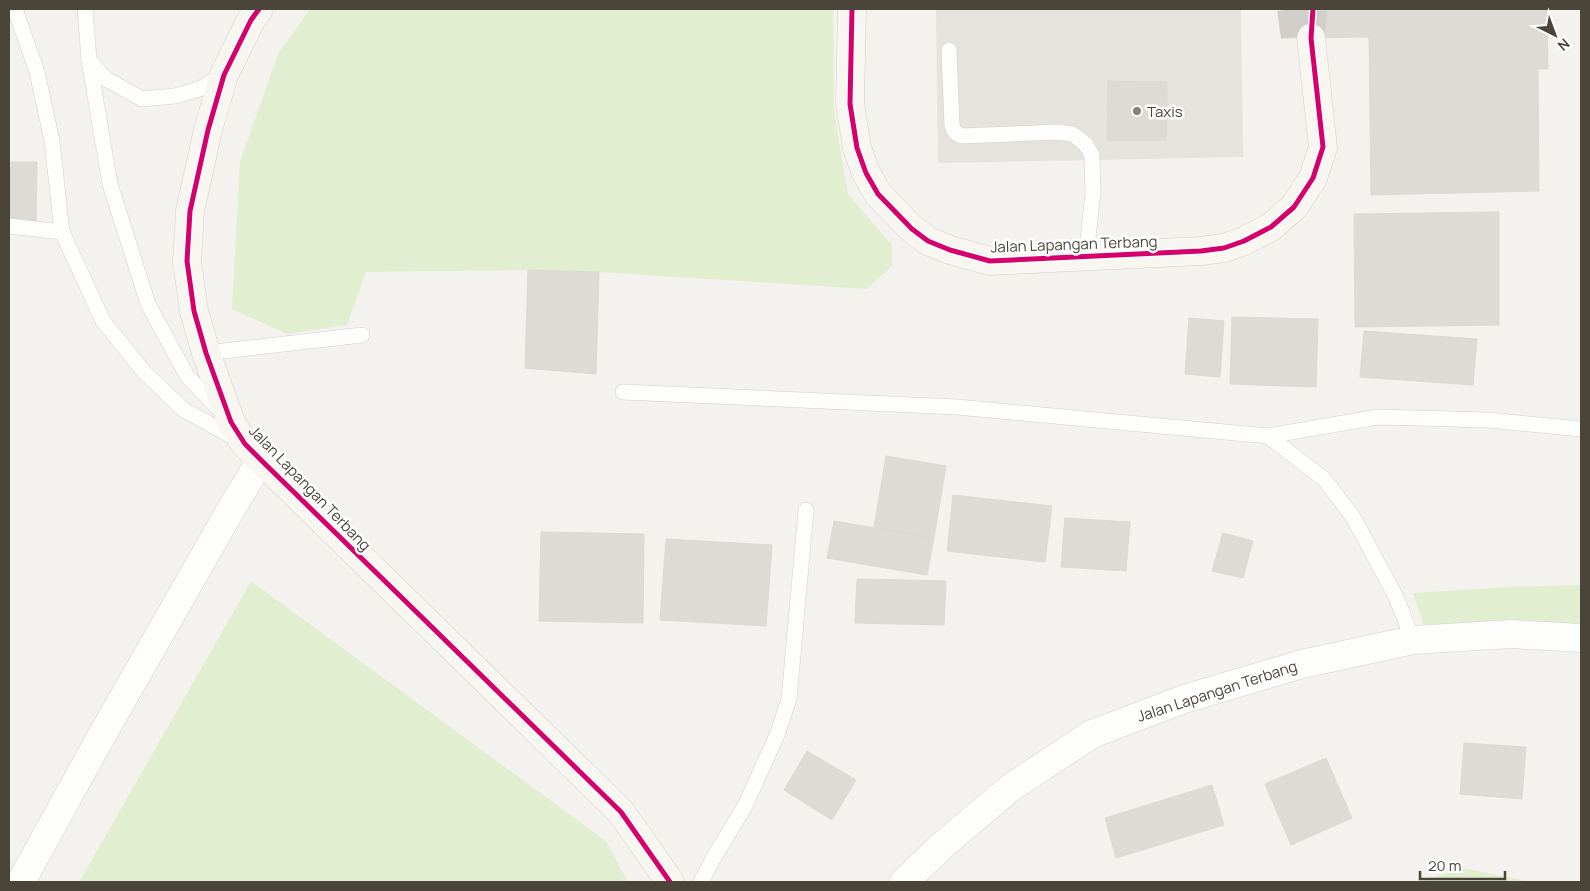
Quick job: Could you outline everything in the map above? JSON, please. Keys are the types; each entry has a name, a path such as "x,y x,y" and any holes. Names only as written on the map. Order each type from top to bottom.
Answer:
{"street":[{"name":"Jalan Lapangan Terbang","path":"259,9 251,20 224,75 208,130 190,211 188,261 194,311 206,353 231,422 253,452 621,812 670,882"},
{"name":"Jalan Lapangan Terbang","path":"852,9 850,104 857,148 866,173 878,194 912,229 928,241 950,250 990,261 1173,253 1224,248 1244,241 1271,227 1294,207 1313,178 1323,148 1314,70 1303,38"},
{"path":"21,882 98,742 230,511 253,452"},
{"name":"Jalan Lapangan Terbang","path":"904,882 945,843 1013,786 1092,734 1184,699 1293,666 1413,640 1511,634 1581,638"}],"lane":[{"path":"15,9 37,72 52,141 62,232 103,321 145,373 184,410 253,452"},
{"path":"86,9 88,60 110,184 148,304 187,376 231,422"},
{"path":"949,50 952,126 955,132 962,136 1058,132 1072,134 1086,145 1092,155 1093,193 1086,256"},
{"path":"88,60 106,79 142,99 175,96 199,89 224,75"},
{"path":"9,226 62,232"},
{"path":"206,353 362,335"},
{"path":"623,392 958,406 1268,436 1378,416 1488,420 1581,430"},
{"path":"1268,436 1324,479 1352,517 1396,597 1413,640"},
{"path":"701,882 745,806 777,735 789,699 806,510"}],"green space":[{"path":"310,9 833,9 834,112 848,194 892,245 892,266 867,289 599,272 528,270 366,272 347,325 287,334 232,309 240,162 278,54"},
{"path":"251,581 606,841 628,882 79,882"},
{"path":"1581,585 1581,629 1423,624 1413,593 1506,587"},
{"path":"1462,868 1532,882 1420,882"}],"shaded area":[{"path":"936,9 1241,9 1243,157 938,163"}],"building":[{"path":"1285,9 1547,9 1548,69 1538,69 1539,191 1371,195 1369,37 1286,38"},
{"name":"Taxis","path":"1108,81 1167,82 1166,140 1107,140"},
{"path":"11,162 37,162 36,222 9,222"},
{"path":"1499,212 1499,325 1355,327 1354,214"},
{"path":"528,270 599,272 596,374 525,368"},
{"path":"1232,317 1318,319 1316,387 1230,384"},
{"path":"1189,318 1224,321 1220,377 1185,374"},
{"path":"1364,331 1477,339 1473,385 1360,377"},
{"path":"886,456 946,466 934,538 874,527"},
{"path":"953,495 1052,506 1045,562 947,551"},
{"path":"1065,518 1130,522 1126,571 1061,567"},
{"path":"834,521 934,538 927,575 827,558"},
{"path":"541,532 644,534 643,623 539,621"},
{"path":"1223,533 1253,541 1243,578 1212,571"},
{"path":"666,539 772,545 766,626 660,620"},
{"path":"857,579 946,581 944,625 855,623"},
{"path":"1464,743 1526,747 1522,799 1460,794"},
{"path":"807,751 856,780 832,820 784,790"},
{"path":"1326,758 1352,818 1291,845 1265,784"},
{"path":"1212,785 1224,825 1116,858 1105,818"}],"tunnel":[{"path":"1291,9 1295,38"},
{"path":"1311,38 1313,9"}],"cycle path":[{"path":"259,9 251,20 224,75 208,130 190,211 187,261 194,311 206,353 231,422 245,444 621,812 670,882"},
{"path":"852,9 850,104 857,148 866,173 878,194 912,229 928,241 950,250 990,261 1201,251 1224,248 1244,241 1271,227 1294,207 1313,178 1323,147 1311,38 1313,9"}],"place":[{"name":"Taxis","path":"1137,111"}]}
